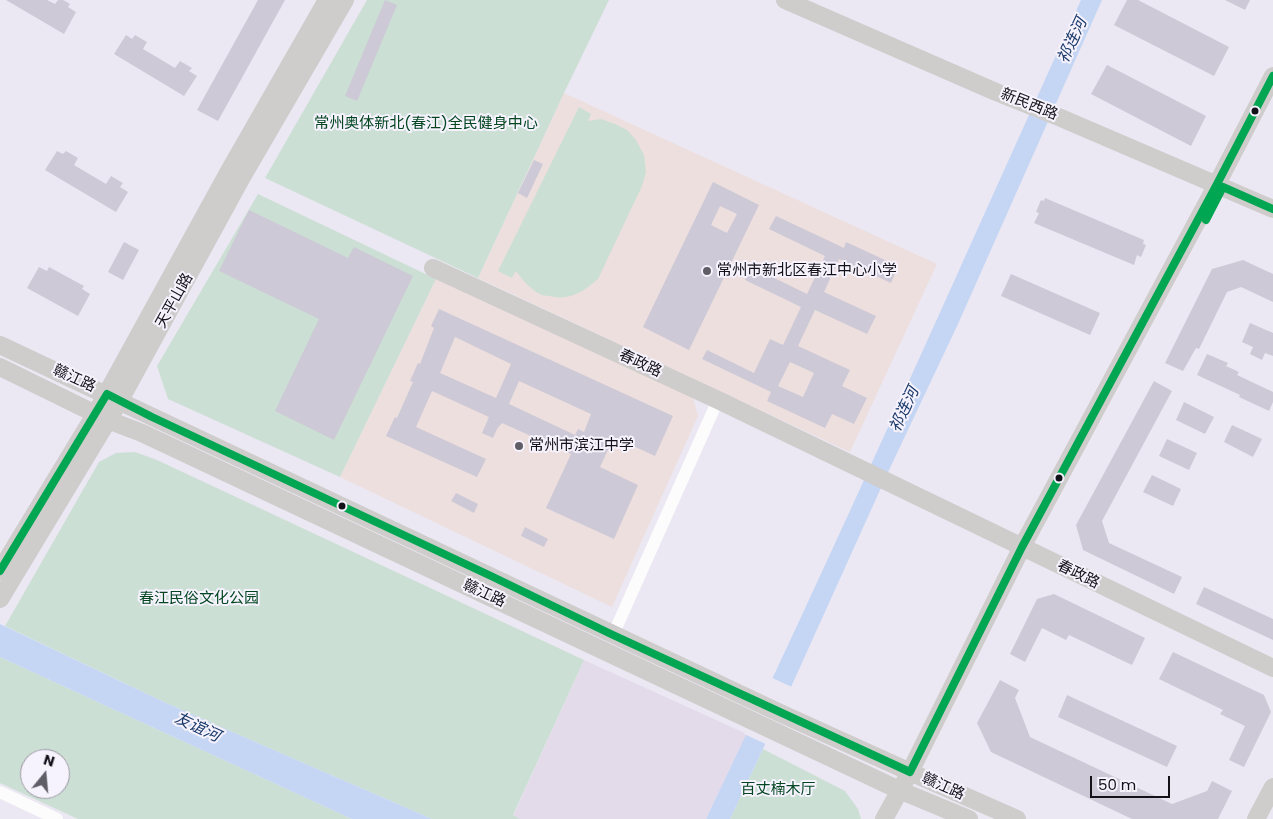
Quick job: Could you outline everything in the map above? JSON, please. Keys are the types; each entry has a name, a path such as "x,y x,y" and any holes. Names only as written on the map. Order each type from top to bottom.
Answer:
{"street":[{"name":"天平山路","path":"113,398 229,171 327,0"},
{"name":"天平山路","path":"0,571 113,398 345,0"},
{"name":"新民西路","path":"785,0 1063,113 1222,182 1273,209"},
{"name":"新民西路","path":"815,0 1024,98"},
{"path":"1222,182 1273,76"},
{"path":"884,819 915,774 1026,550 1222,182 1273,92"},
{"name":"新民西路","path":"1222,182 1273,199"},
{"name":"春政路","path":"432,268 718,400 1273,668"},
{"name":"赣江路","path":"0,345 780,713 1017,819"},
{"name":"赣江路","path":"0,367 904,792 968,819"},
{"path":"613,635 718,400"},
{"name":"天平山路","path":"0,599 102,416"},
{"path":"1256,819 1273,787"},
{"path":"0,792 57,819"},
{"path":"895,819 904,792"}],"shaded area":[{"name":"常州市新北区春江中心小学","path":"564,93 937,264 850,452 478,278"},
{"name":"常州市滨江中学","path":"436,279 693,398 698,416 612,607 340,477"},
{"path":"584,660 747,734 706,819 520,819 513,816"}],"green space":[{"name":"常州奥体新北(春江)全民健身中心","path":"367,0 609,0 478,278 265,178"},
{"path":"579,107 591,114 588,121 601,119 627,130 636,140 644,155 646,172 642,186 598,279 587,288 570,296 545,296 532,289 516,271 512,278 498,271"},
{"path":"258,194 436,279 340,477 168,399 157,366"},
{"name":"春江民俗文化公园","path":"135,452 157,460 584,660 513,815 520,819 432,819 166,703 5,626 99,462 116,453"},
{"path":"0,657 352,819 78,819 35,799 70,799 70,749 20,749 20,792 0,783"},
{"name":"百丈楠木厅","path":"763,749 845,791 858,809 861,819 730,819"}],"water":[{"name":"祁连河","path":"1081,0 1102,0 958,324 890,468 730,819 706,819 849,513"},
{"name":"友谊河","path":"0,624 166,703 432,819 352,819 0,657"}],"pier":[{"path":"770,677 794,688 768,745 744,734"}],"building":[{"path":"6,0 47,0 55,4 58,0 63,0 70,4 68,7 76,12 64,34"},
{"path":"258,0 285,0 218,121 197,110"},
{"path":"385,0 397,5 357,101 345,96"},
{"path":"1127,0 1138,0 1229,47 1214,76 1114,25"},
{"path":"1225,0 1250,0 1245,10"},
{"path":"126,35 132,39 135,35 147,42 143,49 175,68 180,61 192,68 189,71 197,76 184,96 114,54"},
{"path":"1107,65 1206,116 1191,146 1091,94"},
{"path":"57,151 63,154 66,151 78,158 74,165 106,184 111,176 123,183 120,187 128,192 116,212 45,170"},
{"path":"534,160 543,164 527,198 518,193"},
{"path":"713,182 759,205 689,350 643,327","holes":["720,206 737,214 727,233 711,225"]},
{"path":"1045,198 1144,240 1143,244 1146,245 1141,257 1137,255 1134,265 1034,223 1039,213 1036,212 1041,200 1044,201"},
{"path":"249,210 348,258 354,247 413,276 334,440 275,411 319,319 219,271"},
{"path":"776,216 844,248 846,242 898,266 891,283 839,259 824,292 876,316 867,334 815,310 798,346 850,370 842,386 867,398 854,424 832,414 825,428 767,401 771,392 702,359 707,350 754,373 770,339 783,345 801,307 745,280 752,267 807,294 825,256 769,229","holes":["790,362 814,373 803,397 778,386"]},
{"path":"124,242 139,250 123,280 108,272"},
{"path":"1243,260 1273,274 1273,302 1241,287 1227,292 1199,349 1196,348 1183,371 1165,363 1212,269"},
{"path":"39,267 47,271 49,267 84,286 82,289 90,294 78,316 27,288"},
{"path":"1011,274 1100,313 1090,335 1001,296"},
{"path":"439,309 673,416 655,456 614,437 600,467 638,485 614,539 546,508 571,454 502,423 493,438 482,433 489,417 432,391 416,427 486,459 477,477 386,436 395,417 397,418 413,382 410,381 418,363 420,364 434,328 431,326","holes":["455,337 511,364 496,398 440,373","519,381 591,414 584,432 578,429 575,435 509,404"]},
{"path":"1250,323 1273,333 1273,356 1265,353 1262,360 1250,354 1253,347 1242,342"},
{"path":"1207,354 1228,363 1226,366 1239,372 1237,375 1273,392 1273,402 1269,411 1197,375"},
{"path":"1154,381 1172,391 1102,521 1109,543 1182,577 1174,594 1083,550 1076,525"},
{"path":"1184,402 1214,417 1205,434 1176,420"},
{"path":"1232,425 1262,439 1253,457 1224,442"},
{"path":"1167,439 1197,453 1189,470 1159,456"},
{"path":"1152,475 1181,489 1173,506 1143,492"},
{"path":"456,493 478,504 474,513 451,501"},
{"path":"525,527 548,539 544,547 521,536"},
{"path":"1204,587 1273,619 1273,640 1196,604"},
{"path":"1054,594 1145,638 1132,665 1069,635 1066,640 1042,628 1025,662 1010,654 1037,599"},
{"path":"1173,652 1264,695 1271,712 1244,767 1229,760 1245,726 1220,714 1223,710 1159,679"},
{"path":"1000,680 1019,690 1015,698 1030,737 1172,804 1207,791 1212,781 1232,791 1218,819 1132,819 991,752 977,723"},
{"path":"1067,695 1177,746 1167,767 1058,717"}],"transit line":[{"path":"0,571 107,394 613,635 910,772 1022,547 1273,76"},
{"path":"1206,220 1223,187 1273,209"}],"place":[{"name":"常州市新北区春江中心小学","path":"707,271"},
{"name":"常州市滨江中学","path":"519,446"}]}
